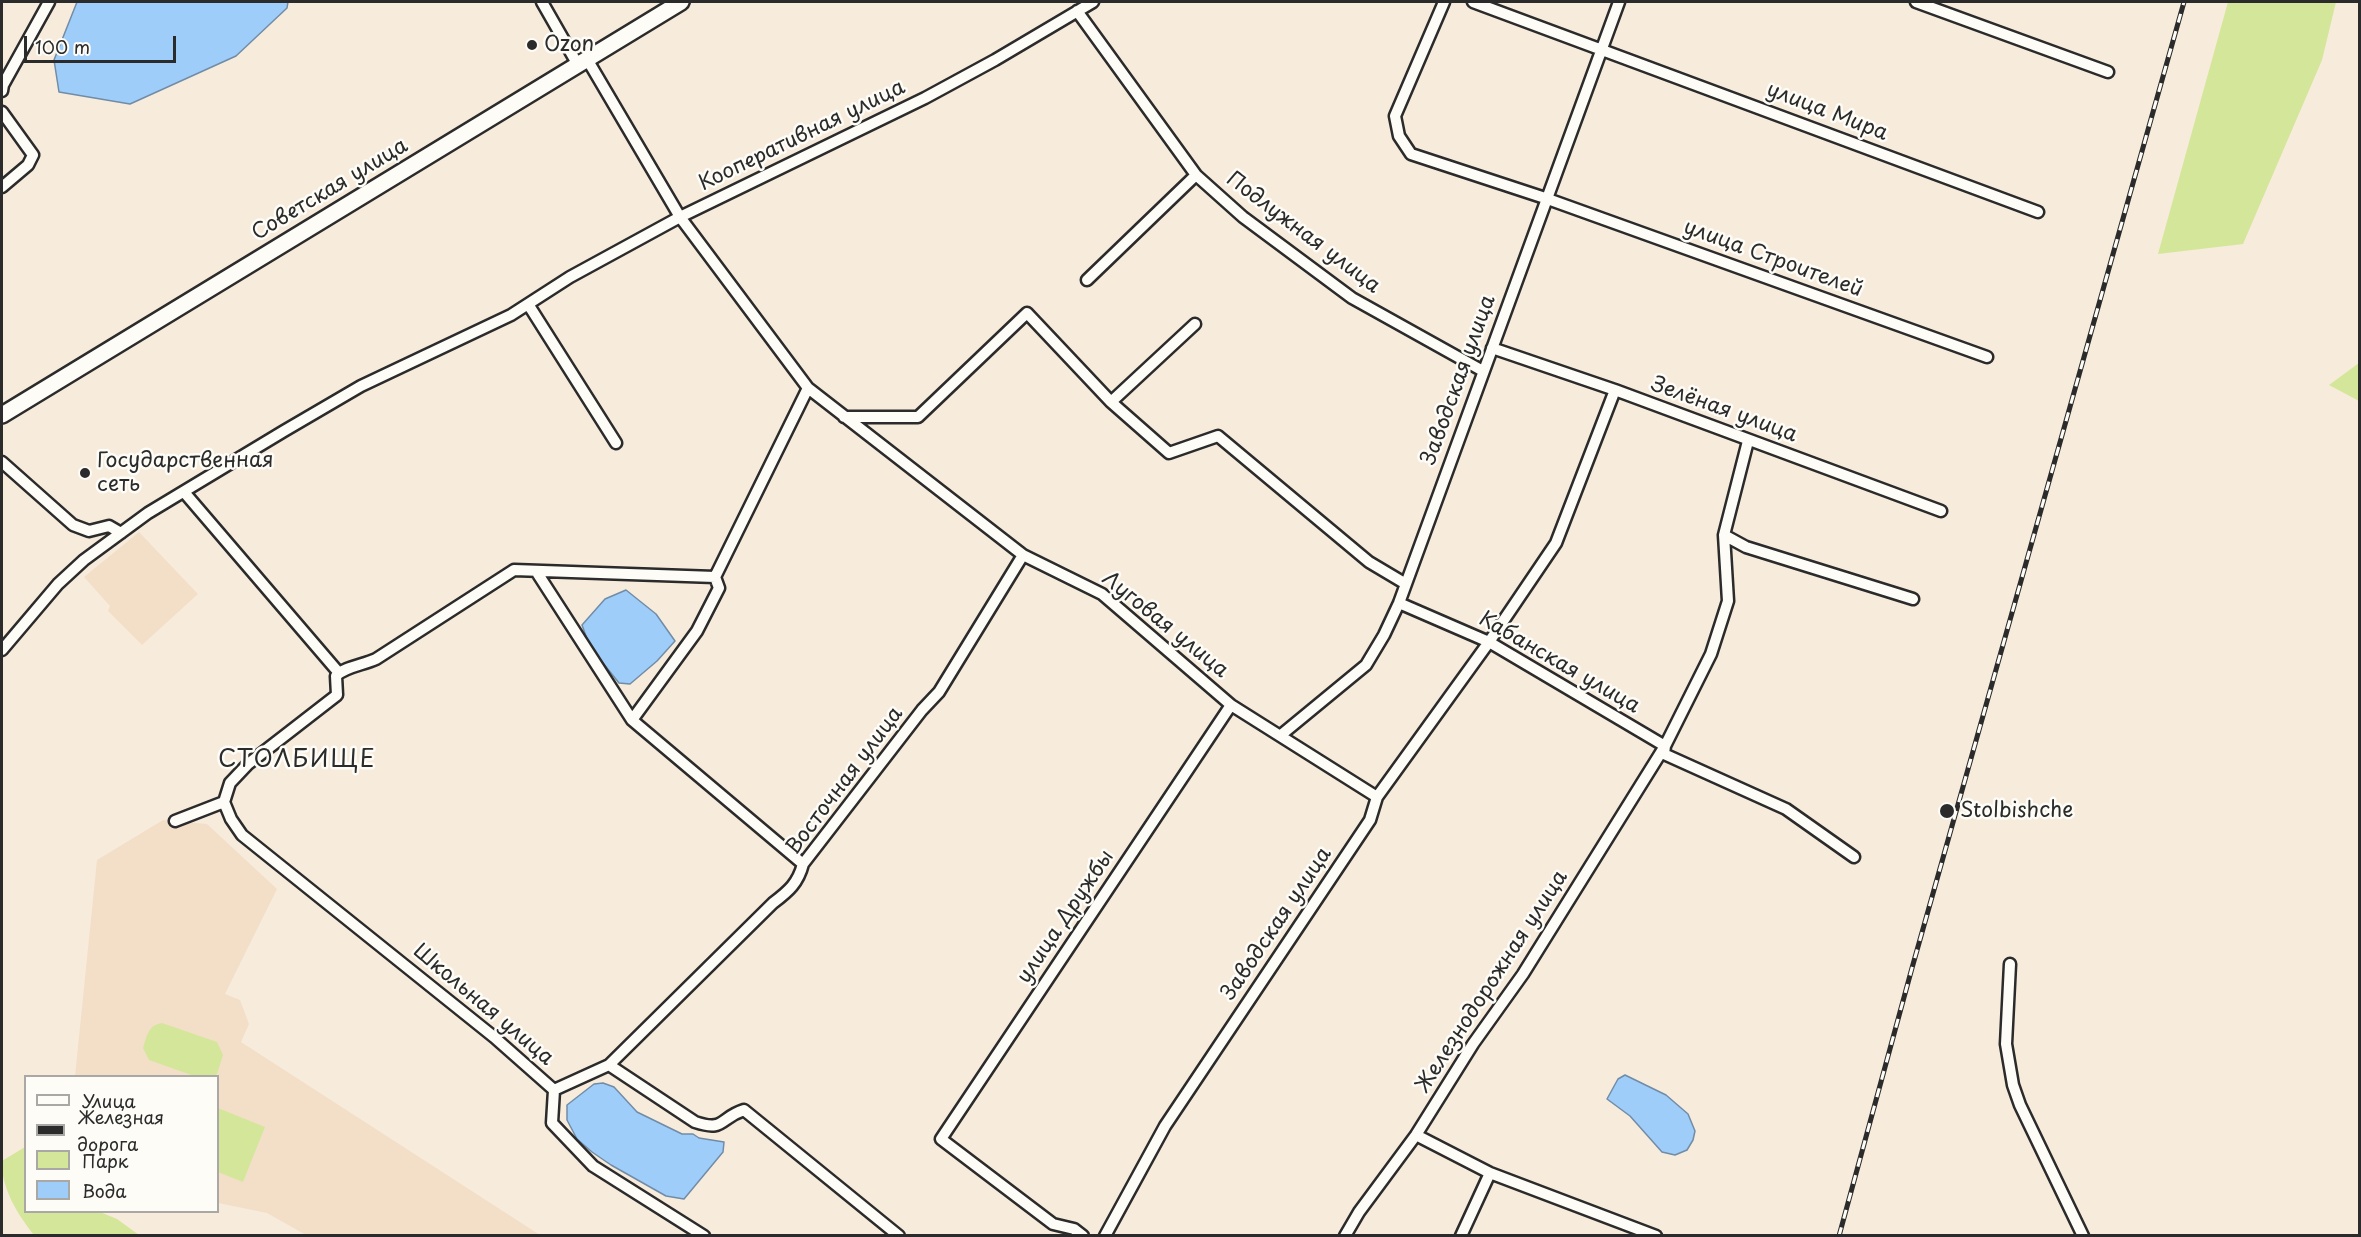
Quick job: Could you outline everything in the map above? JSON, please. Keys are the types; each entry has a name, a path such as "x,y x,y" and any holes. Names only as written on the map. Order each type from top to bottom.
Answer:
{"street":[{"path":"2,91 3,85 49,2"},
{"name":"Луговая улица","path":"542,2 680,217 808,388 1023,555 1102,594 1231,705 1377,797"},
{"name":"Советская улица","path":"2,416 681,2"},
{"name":"Кооперативная улица","path":"2,650 58,584 84,560 184,492 361,386 511,315 570,277 680,217 925,98 995,60 1092,2"},
{"name":"улица Строителей","path":"1444,2 1395,116 1399,135 1411,154 1545,198 1987,357"},
{"path":"1473,2 1602,48"},
{"name":"Заводская улица","path":"1281,735 1366,665 1399,603 1545,198 1619,2"},
{"path":"1916,2 2108,72"},
{"name":"Подлужная улица","path":"1077,11 1196,175 1243,217 1352,298 1483,371"},
{"name":"улица Мира","path":"1602,48 2038,212"},
{"path":"2,112 33,155 28,165 2,187"},
{"name":"Подлужная улица","path":"1087,280 1196,175"},
{"path":"528,304 616,443"},
{"path":"844,417 918,417 1027,313 1111,402 1169,453 1218,436 1370,562 1406,584"},
{"path":"1111,402 1195,324"},
{"name":"Зелёная улица","path":"1492,348 1615,390 1941,511"},
{"path":"632,720 697,631 719,588 715,577 808,388"},
{"name":"Заводская улица","path":"1105,1236 1165,1126 1370,820 1377,797 1489,642 1556,543 1615,390"},
{"path":"1665,746 1711,654 1728,601 1724,535 1748,441"},
{"path":"2,462 73,525 90,531 109,526 121,533"},
{"path":"184,492 339,673"},
{"path":"1724,535 1746,548 1913,598"},
{"name":"Восточная улица","path":"554,1090 609,1065 773,903 791,890 799,877 803,864 887,754 939,692 1023,555"},
{"path":"175,821 224,802 230,783 248,764 337,695 336,676 339,673 376,659 514,570 715,577"},
{"path":"536,571 632,720 803,864"},
{"name":"Кабанская улица","path":"1399,603 1489,642 1665,746 1664,754 1786,808 1854,858"},
{"name":"улица Дружбы","path":"1083,1236 1074,1229 1053,1224 941,1139 1231,705"},
{"name":"Железнодорожная улица","path":"1345,1236 1359,1212 1416,1135 1473,1044 1523,974 1665,746"},
{"name":"Школьная улица","path":"224,802 242,836 494,1037 554,1090 552,1123 594,1166 704,1236"},
{"path":"2010,964 2006,1044 2013,1085 2020,1105 2082,1236"},
{"path":"609,1065 703,1125 710,1127 720,1124 734,1113 744,1110 899,1236"},
{"path":"1416,1135 1490,1173 1656,1236"},
{"path":"1461,1236 1490,1173"}],"shaded area":[{"path":"139,532 198,594 142,645 108,611 110,606 84,577"},
{"path":"163,820 207,824 277,889 225,994 240,1000 249,1024 241,1042 540,1235 306,1235 267,1213 219,1203 219,1075 75,1075 97,860"}],"green space":[{"path":"2228,2 2336,2 2322,60 2243,244 2158,254"},
{"path":"2359,363 2359,401 2329,385"},
{"path":"162,1023 217,1042 223,1055 217,1074 191,1075 149,1060 143,1048 147,1035 157,1024"},
{"path":"219,1108 265,1127 243,1182 219,1172"},
{"path":"24,1148 24,1213 102,1213 117,1219 139,1235 34,1235 22,1219 7,1191 2,1161"}],"water":[{"path":"77,2 288,2 287,8 236,56 130,104 59,92 54,60"},
{"path":"626,590 656,614 675,641 657,661 630,684 619,683 590,647 582,625 605,599"},
{"path":"1625,1075 1666,1095 1688,1114 1695,1131 1687,1150 1675,1155 1662,1152 1630,1116 1607,1099 1618,1079"},
{"path":"603,1083 614,1087 637,1112 682,1134 693,1134 699,1138 724,1142 723,1152 684,1199 666,1196 611,1165 577,1139 567,1120 567,1105 594,1084"}],"railway":[{"path":"1839,1236 1912,968 2184,2"}],"place":[{"name":"Ozon","path":"532,45"},
{"name":"Государственная сеть","path":"85,473"},
{"name":"Stolbishche","path":"1947,811"}],"district":[{"name":"СТОЛБИЩЕ","path":"297,760"}]}
